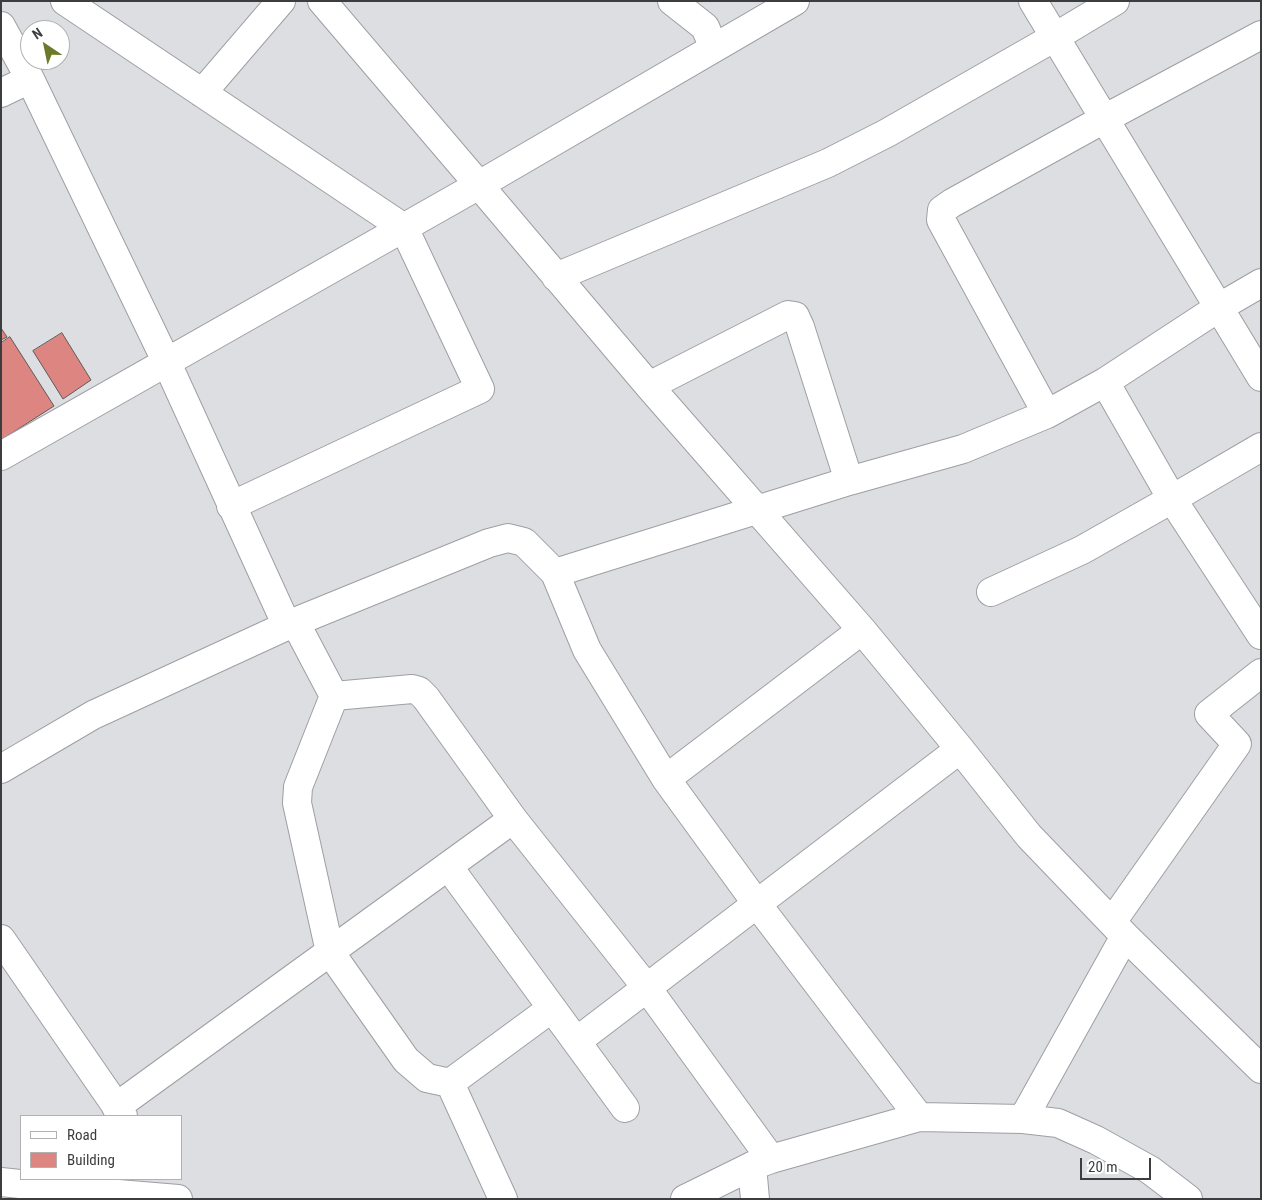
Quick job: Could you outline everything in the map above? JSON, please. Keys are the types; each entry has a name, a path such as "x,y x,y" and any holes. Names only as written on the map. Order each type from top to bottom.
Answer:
{"street":[{"path":"65,1 404,228 480,389 231,506"},
{"path":"202,93 281,1"},
{"path":"322,1 649,386 862,630 1029,836 1118,929 1261,1069"},
{"path":"672,1 705,27 714,48"},
{"path":"1,456 404,228 795,1"},
{"path":"1033,1 1261,377"},
{"path":"556,277 828,163 887,133 1055,38 1115,1"},
{"path":"1,26 30,79 167,362 231,506 291,624 334,696"},
{"path":"1047,414 941,220 942,210 1104,119 1261,35"},
{"path":"1,93 30,79"},
{"path":"555,573 849,481 963,448 1047,414 1105,382 1218,308 1261,283"},
{"path":"649,386 788,315 795,316 849,481"},
{"path":"1105,382 1172,499 1261,635"},
{"path":"991,592 1082,550 1261,447"},
{"path":"1,769 93,715 291,624 489,543 508,538 524,542 555,573 587,650 666,779 757,904 919,1118"},
{"path":"666,779 862,630"},
{"path":"1023,1119 1118,929 1236,744 1209,714 1261,673"},
{"path":"334,696 412,689 419,691 426,698 514,819 647,988 761,1162 755,1199"},
{"path":"334,696 298,787 297,803 330,952 406,1060 427,1078 450,1083 552,1008"},
{"path":"577,1041 960,749"},
{"path":"1,939 119,1111 330,952 514,819"},
{"path":"448,866 624,1108"},
{"path":"450,1083 503,1199"},
{"path":"685,1199 761,1162 919,1118 1023,1119 1058,1123 1096,1140 1150,1170 1188,1199"},
{"path":"167,1180 179,1199"},
{"path":"1,1182 93,1196 179,1199"}],"building":[{"path":"1,328 7,337 1,340"},
{"path":"62,333 91,380 63,399 33,351"},
{"path":"10,337 54,406 1,440 1,343"}]}
